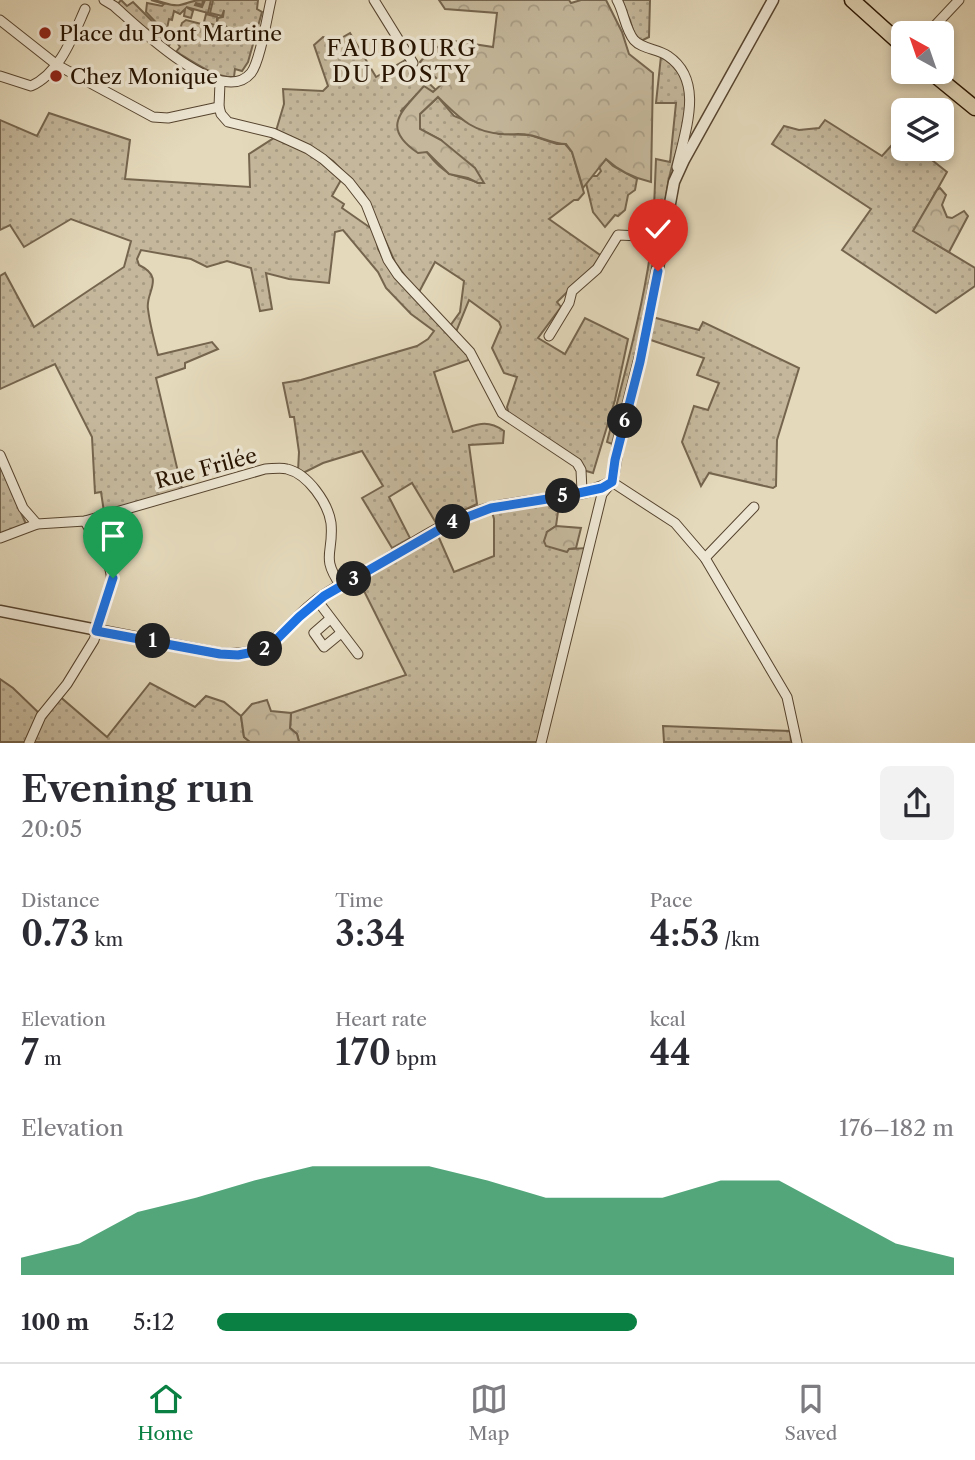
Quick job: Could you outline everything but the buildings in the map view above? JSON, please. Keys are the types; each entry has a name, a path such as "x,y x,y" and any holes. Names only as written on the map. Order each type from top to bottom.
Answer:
{"main road":[{"path":"852,0 891,35"},
{"path":"945,84 975,108"}],"street":[{"path":"104,0 172,55 220,82 239,80 250,75 271,0"},
{"path":"374,0 413,64"},
{"path":"541,743 602,494 612,482 618,446 645,338 690,100 688,80 670,57 635,41 629,33 617,0"},
{"path":"674,182 773,0"},
{"path":"939,21 959,0"},
{"path":"0,76 31,86 37,83 57,65 85,9"},
{"path":"0,20 57,65 153,117 168,118 219,107"},
{"path":"220,82 219,107 228,122 273,134 315,153 349,182 366,204 388,260 398,275 470,352 507,417 577,463 581,470 582,491"},
{"path":"549,336 566,308 572,291 597,270 618,235 663,237"},
{"path":"0,455 23,508 37,524"},
{"name":"Rue Frilée","path":"0,538 37,524 85,521 265,469 290,470 313,488 328,511 331,528 328,565 341,586"},
{"path":"0,611 220,654 253,653 270,646 317,600 449,524 491,508 602,488 612,482"},
{"path":"612,482 676,523 705,558 787,697 797,743"},
{"path":"705,558 754,507"},
{"path":"29,743 41,716 67,684 94,640 113,578 85,521"},
{"path":"317,600 358,654"},
{"path":"330,620 314,633 324,647 341,633"}],"green space":[{"path":"121,0 127,6 133,2 172,41 168,47 117,5"},
{"path":"151,0 176,5 203,0 202,5 195,5 202,7 205,0 211,0 208,13 186,7 193,11 191,18 184,16 185,9 180,14 174,11 166,33 146,12 147,3 162,6 164,4"},
{"path":"213,0 258,0 257,9 262,12 248,62 242,71 235,69 234,77 211,72 176,52 180,47 176,41 182,23 186,20 225,30 227,26 225,28 204,22 206,14 217,17 217,22 218,18 223,17 224,10 222,16 210,13"},
{"path":"439,0 569,0 571,3 581,0 606,0 622,32 629,54 653,73 651,182 627,174 606,159 583,188 572,152 566,144 526,134 491,133 482,130 466,122 438,97 420,114 420,129 441,140 475,168 484,183 449,174 427,152 418,153 407,144 397,128 402,112 424,86 433,92 442,84 420,62 426,55 448,40 493,47 497,13 445,9"},
{"path":"620,0 650,0 649,37 636,40"},
{"path":"350,33 376,77 407,59 436,90 433,92 424,87 401,111 429,155 451,174 478,183 441,140 420,129 420,114 438,97 454,116 499,134 530,135 565,144 572,152 584,193 549,219 603,257 557,302 561,307 538,338 565,354 585,318 628,339 615,400 593,473 583,470 508,412 507,407 517,377 504,373 492,348 501,327 499,322 469,300 456,332 450,326 460,312 464,281 435,262 418,294 395,262 364,193 333,161 313,148 276,131 284,104 283,89 323,91 328,86 314,45 323,37 329,38 331,44"},
{"path":"661,56 673,66 684,84 687,109 670,174 663,218 658,232 653,232 656,159 670,162 676,103 656,103"},
{"path":"49,113 130,140 125,179 250,187 249,154 274,138 311,154 341,180 332,196 344,204 342,208 375,231 378,249 392,272 471,359 434,372 453,432 485,424 504,431 503,443 469,445 477,504 436,523 412,483 389,497 410,538 392,548 362,498 383,486 362,451 323,463 301,474 298,471 299,452 294,417 290,417 283,383 417,346 434,331 411,314 386,288 378,272 343,230 335,232 329,283 289,279 266,273 272,309 260,311 251,268 227,261 207,267 191,259 141,250 137,259 139,265 147,270 153,280 148,309 158,355 212,342 218,349 185,363 185,368 156,378 182,489 104,512 101,492 95,493 92,437 55,364 0,389 0,276 5,273 34,327 124,267 131,241 71,219 24,247 10,225 0,230 0,120 37,136"},
{"path":"825,120 882,156 891,146 891,161 933,161 947,172 914,231 975,268 975,286 936,313 842,250 871,209 772,144 784,126 799,130 819,128"},
{"path":"606,159 637,179 635,190 628,195 625,210 618,216 615,215 605,227 593,212 586,183 592,176 597,176 601,171 599,167"},
{"path":"940,188 946,195 942,205 947,217 952,218 964,211 968,216 949,252 913,231"},
{"path":"652,241 656,245 639,340 612,444 607,442 638,317"},
{"path":"649,316 699,330 703,322 799,368 777,440 776,486 773,488 709,473 701,486 682,442 694,406 708,410 719,383 697,375 704,358 645,338"},
{"path":"0,465 26,524 0,535"},
{"path":"560,497 556,526 547,532 569,549 588,548 541,742 299,742 297,734 290,728 291,713 406,675 357,577 436,531 454,572 494,556 494,519 491,508"},
{"path":"556,526 581,528 576,548 567,552 546,546 544,541 547,532"},
{"path":"0,679 41,715 58,695 107,737 150,683 195,707 206,696 224,702 241,716 244,737 250,742 0,742"},
{"path":"267,700 271,711 291,713 290,728 297,734 299,742 250,742 244,737 241,716 252,704"},
{"path":"663,726 790,731 791,742 664,742"}],"place":[{"name":"Place du Pont Martine","path":"45,33"},
{"name":"Chez Monique","path":"56,76"}],"district":[{"name":"FAUBOURG DU POSTY","path":"402,61"}],"route":[{"path":"113,578 96,631 220,654 253,653 270,646 314,602 470,514 602,488 612,482 658,271"}]}
